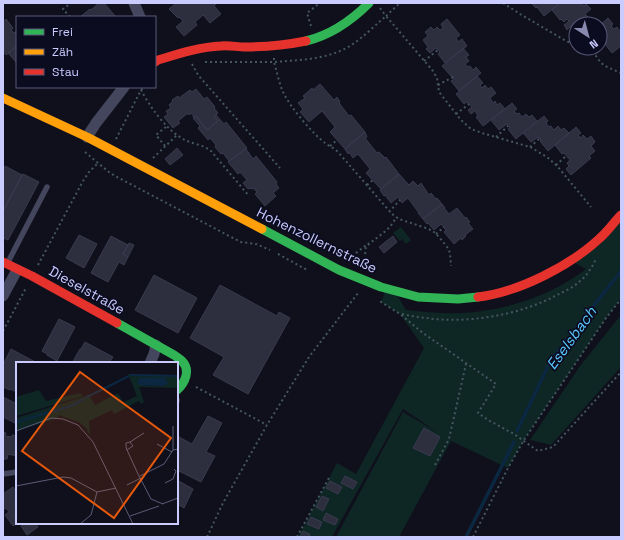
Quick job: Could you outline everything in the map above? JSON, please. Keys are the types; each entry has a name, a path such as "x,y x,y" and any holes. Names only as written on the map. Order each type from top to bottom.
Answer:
{"street":[{"path":"134,3 140,16"},
{"path":"156,58 219,46 245,47 280,45 316,38 330,32 355,17 369,3"},
{"path":"87,137 123,88"},
{"name":"Hohenzollernstraße","path":"3,98 87,137 339,270 386,289 418,297 458,299 485,296 510,290 543,276 571,261 600,238 621,216"},
{"path":"3,296 9,266"},
{"name":"Dieselstraße","path":"9,266 32,276 174,355 182,361 186,367 185,381"},
{"path":"150,362 156,345"},
{"path":"178,389 185,381"}],"lane":[{"path":"9,266 47,187"},
{"path":"3,474 16,472"}],"path":[{"path":"69,16 63,9 71,3"},
{"path":"316,38 306,13 320,3"},
{"path":"386,16 400,3"},
{"path":"503,3 568,42"},
{"path":"380,7 433,71 437,78 439,92 456,114 471,129 530,147 547,157 556,164 591,207"},
{"path":"424,61 438,50"},
{"path":"596,56 601,63 621,73"},
{"path":"199,63 274,62 283,93 315,135 338,152 389,212 399,219 434,231 448,248 451,266"},
{"path":"186,65 192,64 198,75 280,168"},
{"path":"438,85 453,77"},
{"path":"141,90 149,105 167,126 185,140 211,151 249,196"},
{"path":"141,90 103,165 104,168 110,173 241,242 256,244 270,250"},
{"path":"456,114 469,104"},
{"path":"165,146 156,135 167,126"},
{"path":"496,137 508,126"},
{"path":"145,168 154,156 177,135"},
{"path":"530,147 540,138"},
{"path":"330,146 337,140"},
{"path":"556,164 566,156"},
{"path":"3,331 83,182 89,172 98,163"},
{"path":"367,185 372,180"},
{"path":"389,212 400,200"},
{"path":"339,270 346,260 369,244 388,228 394,222 396,217"},
{"path":"436,234 444,227"},
{"path":"366,259 365,251 369,244"},
{"path":"276,254 310,271"},
{"path":"386,289 381,302 400,314 423,333 496,384 478,413 524,440 538,451 553,447 621,372"},
{"path":"207,537 223,503 309,357 358,293"},
{"path":"473,537 524,440 606,318 621,299"},
{"path":"435,465 449,440 466,364"},
{"path":"185,381 267,426"},
{"path":"297,537 330,476"}],"green space":[{"path":"621,215 621,299 606,318 524,440 508,468 451,441 399,537 336,537 403,412 437,432 403,409 332,537 298,537 337,463 356,474 424,348 400,314 381,302 386,289 398,297 406,310 427,312 464,313 496,309 528,300 558,287 586,269 571,261"},
{"path":"401,227 411,240 406,244 402,239 400,241 393,233"},
{"path":"621,315 621,367 551,445 530,440 580,366"}],"building":[{"path":"99,3 104,3 115,16 81,16 90,9 91,10"},
{"path":"176,3 217,3 214,6 221,14 210,23 203,15 195,22 197,25 184,36 176,27 183,21 169,9"},
{"path":"560,3 544,16 537,7 536,8 532,4"},
{"path":"560,3 581,3 584,6 586,4 591,9 585,14 587,16 568,16 568,20 567,19 564,22 561,19 560,20 552,10"},
{"path":"608,18 613,24 611,26 614,29 617,27 620,31 621,30 621,46 612,53 608,48"},
{"path":"6,19 13,28 11,30 14,33 16,32 16,47 6,55 3,51 3,22"},
{"path":"447,19 460,35 456,38 458,42 462,39 467,46 445,63 438,54 440,52 436,48 430,53 426,49 428,47 423,40 428,36 425,32 431,27 434,30 437,27 440,30 443,28 441,24"},
{"path":"568,22 567,30 564,25"},
{"path":"16,47 16,62 8,53"},
{"path":"463,48 469,55 466,57 469,61 465,64 468,67 470,66 473,70 476,67 481,73 459,91 451,81 454,79 442,66"},
{"path":"477,76 483,83 480,85 482,88 485,85 488,89 491,87 496,93 490,98 493,103 495,101 497,105 500,103 505,109 483,126 476,117 478,116 475,111 471,114 468,110 472,107 467,102 464,104 456,94"},
{"path":"320,84 334,100 337,97 340,102 339,103 349,116 351,115 365,132 345,149 330,132 335,127 322,111 309,122 300,112 303,109 298,103 305,98 303,96 312,88 313,90"},
{"path":"196,89 204,99 207,97 215,107 214,108 218,113 214,117 218,121 207,130 196,116 194,117 191,113 189,115 188,113 178,121 180,123 173,128 164,117 168,114 166,111 171,108 169,105 173,101 172,100 178,96 179,98 190,90 192,92"},
{"path":"512,103 517,109 514,111 517,114 519,113 522,117 526,114 529,117 532,115 537,121 516,139 508,129 510,128 507,124 499,130 491,120"},
{"path":"216,115 224,124 226,122 247,148 229,161 223,153 221,154 215,147 216,145 210,138 208,140 198,128 200,126 193,118 196,116 207,130 218,121 214,117"},
{"path":"544,116 548,121 546,123 549,127 551,126 554,130 558,126 561,130 564,128 569,133 548,151 538,137 531,142 523,133"},
{"path":"576,127 581,133 578,135 581,138 583,135 587,139 591,136 595,142 591,146 595,151 589,156 591,158 571,175 566,169 569,166 567,163 570,160 564,153 562,154 555,145"},
{"path":"365,132 367,137 365,138 377,153 379,152 385,158 386,157 399,174 381,189 366,173 370,169 358,154 353,158 345,149"},
{"path":"177,148 183,155 170,165 165,159"},
{"path":"246,149 253,159 256,156 277,182 276,184 279,188 273,193 276,196 265,206 255,194 257,192 253,188 248,189 243,183 247,180 240,172 238,174 228,162"},
{"path":"5,166 22,175 3,211 3,171"},
{"path":"23,174 39,182 8,240 3,238 3,211"},
{"path":"399,174 409,185 413,181 418,186 421,183 429,195 431,193 442,204 423,219 408,198 402,203 398,197 391,203 380,190"},
{"path":"442,204 449,214 457,208 470,222 468,223 473,229 465,235 466,236 462,240 461,238 454,244 444,232 446,230 441,224 434,230 423,219"},
{"path":"79,235 97,244 84,268 66,258"},
{"path":"111,236 128,245 123,254 128,257 124,265 119,262 108,282 91,273"},
{"path":"393,236 397,242 384,253 379,247"},
{"path":"129,243 134,245 128,257 123,254"},
{"path":"154,275 197,298 178,333 135,310"},
{"path":"220,285 277,316 279,312 290,318 248,394 213,375 224,357 190,338"},
{"path":"59,319 75,327 57,361 42,351"},
{"path":"85,342 113,357 110,362 73,362"},
{"path":"11,349 35,362 16,362 16,392 3,387 3,365"},
{"path":"3,397 16,404 16,424 3,417"},
{"path":"208,416 222,423 206,452 215,456 201,482 178,470 178,437 192,444"},
{"path":"424,428 440,437 430,456 413,448"},
{"path":"3,432 6,433 5,436 16,436 16,456 8,454 7,459 3,459"},
{"path":"345,476 357,482 353,489 341,483"},
{"path":"178,481 193,489 184,508 178,505"},
{"path":"330,481 342,487 338,494 326,488"},
{"path":"13,487 16,492 16,524 13,526 5,515 9,512 6,508 3,510 3,494"},
{"path":"322,496 329,499 323,511 316,507"},
{"path":"326,513 338,519 335,525 323,520"},
{"path":"311,517 322,522 319,529 307,524"},
{"path":"24,524 36,524 38,527 27,535 21,526"},
{"path":"303,531 310,534 309,537 300,537"}],"waterway":[{"name":"Eselsbach","path":"517,431 551,360 621,271"},
{"name":"Eselsbach","path":"466,537 514,442"}],"traffic: fast":[{"path":"306,41 332,31 355,16 369,3"},
{"path":"262,229 339,270 381,287 418,297 458,299 478,297"},
{"path":"117,323 182,361 186,368 186,376 178,389"}],"traffic: slow":[{"path":"3,98 87,137 262,229"}],"traffic: jam":[{"path":"156,61 197,49 224,46 268,46 306,41"},
{"path":"478,297 510,290 527,284 559,268 588,248 603,235 621,215"},
{"path":"3,262 32,276 117,323"}]}
